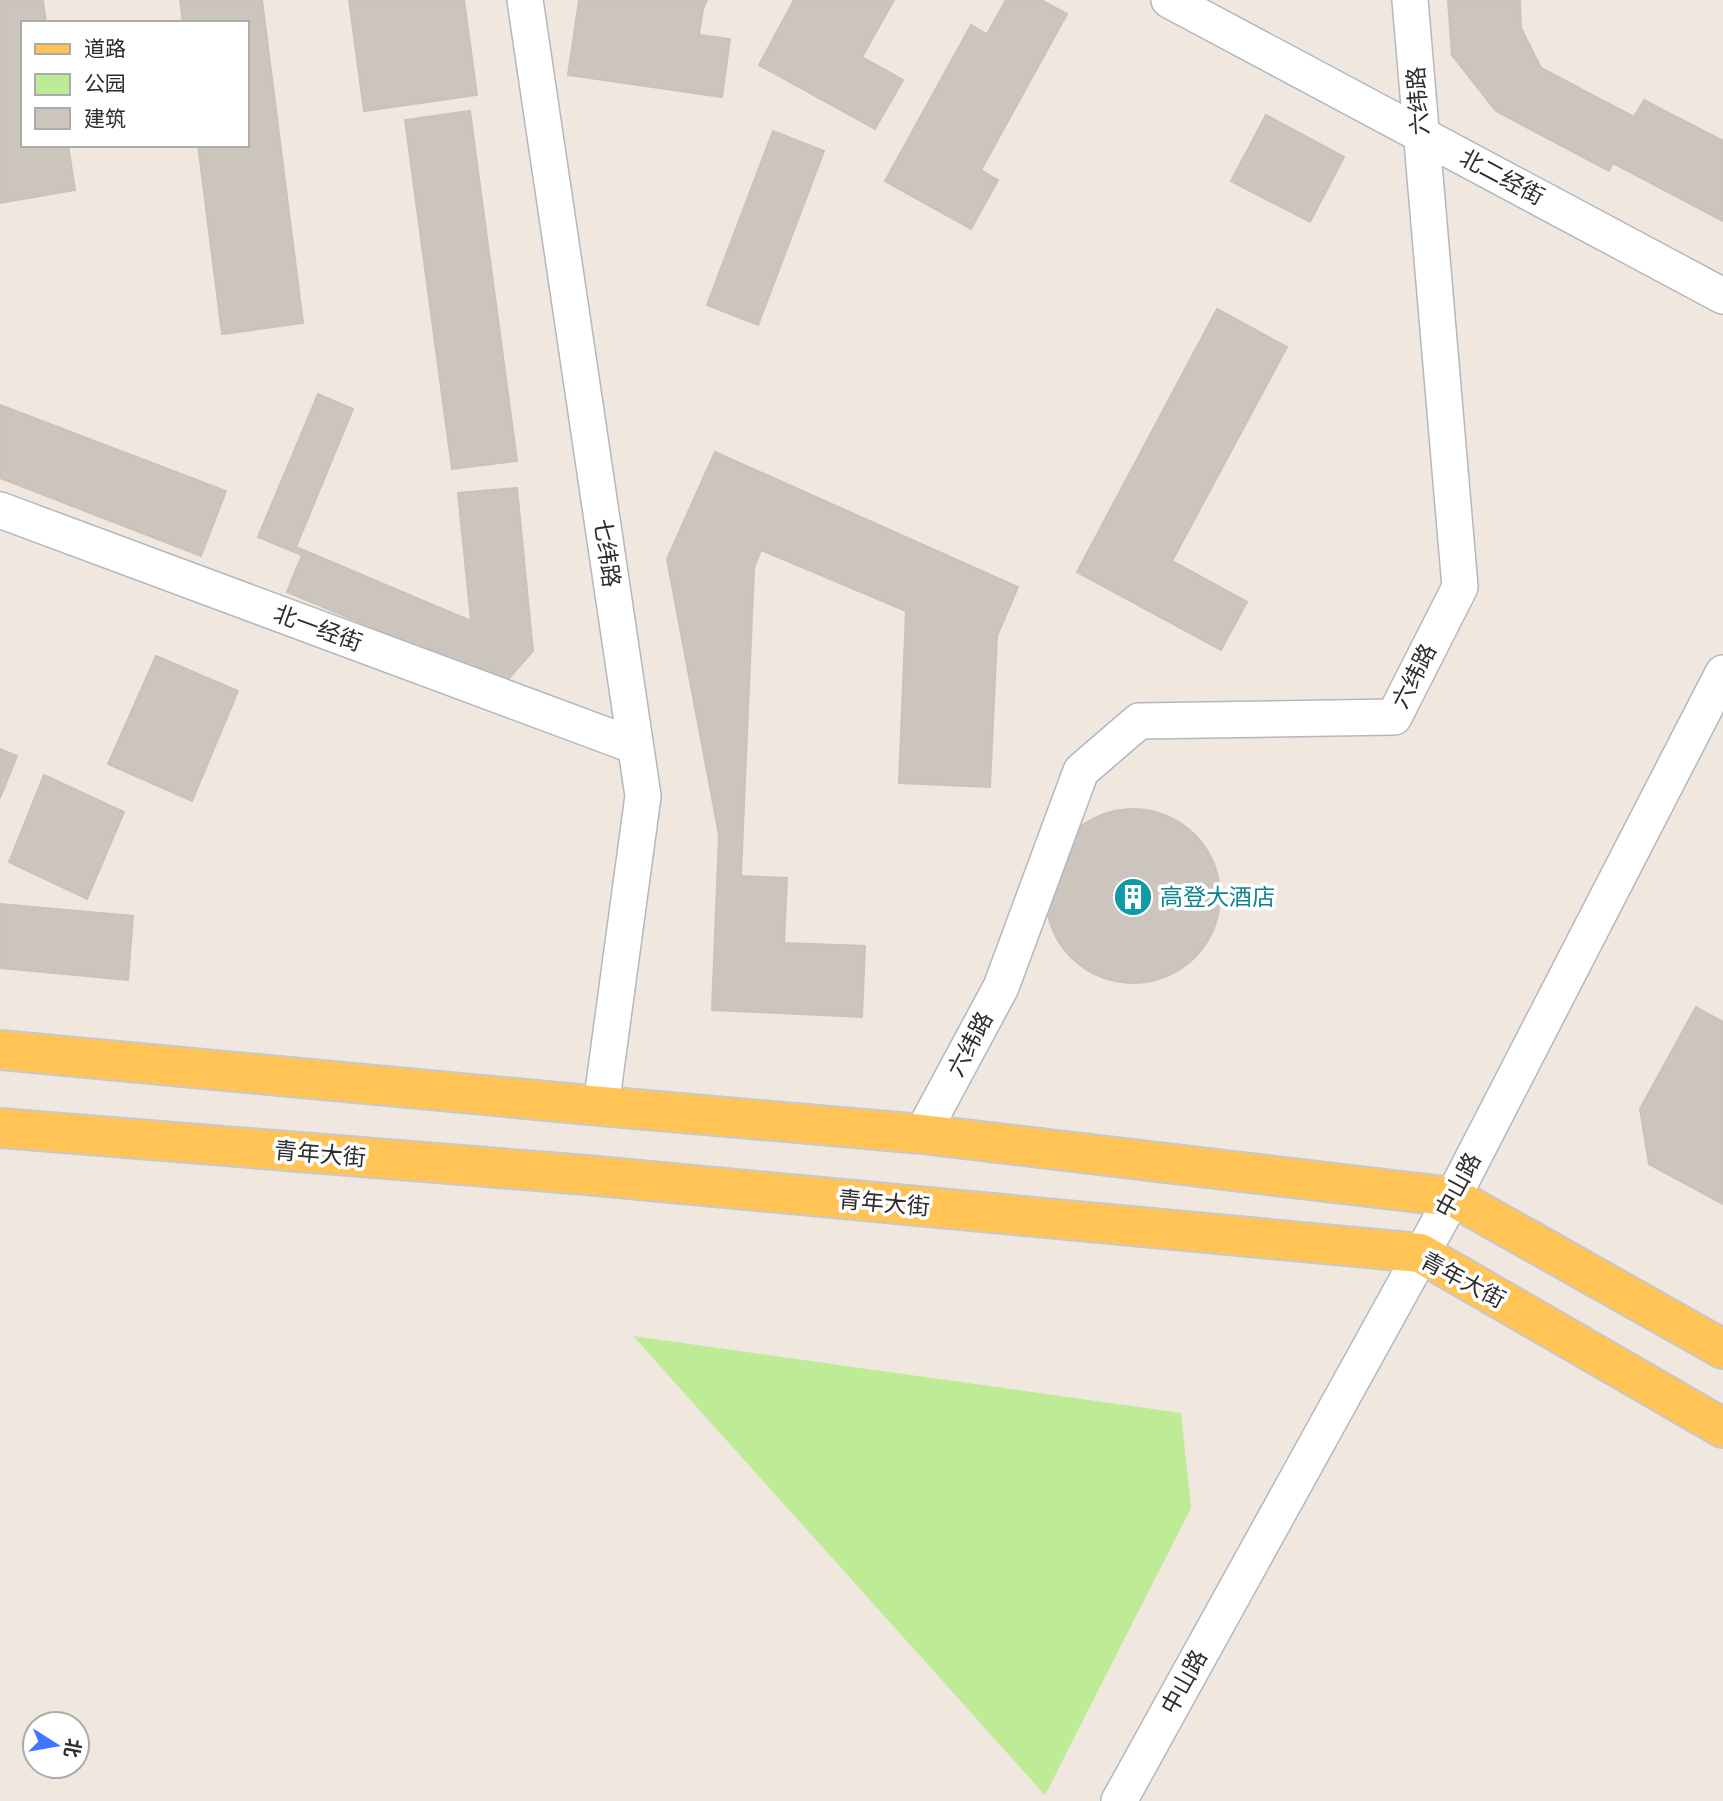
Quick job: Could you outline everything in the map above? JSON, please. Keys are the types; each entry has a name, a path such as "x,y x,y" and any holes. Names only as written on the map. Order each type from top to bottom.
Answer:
{"main road":[{"path":"0,1050 922,1134 1452,1197 1723,1349"},
{"name":"青年大街","path":"0,1128 573,1174 1420,1253 1723,1428"}],"street":[{"name":"七纬路","path":"525,0 643,796 601,1106"},
{"name":"北二经街","path":"1169,0 1723,296"},
{"name":"六纬路","path":"922,1134 1001,987 1081,771 1139,721 1394,717 1460,587 1410,0"},
{"name":"北一经街","path":"0,510 635,746"},
{"name":"中山路","path":"1119,1801 1452,1197 1723,673"}],"green space":[{"path":"633,1336 1181,1413 1191,1508 1045,1795"}],"building":[{"path":"0,0 43,0 46,21 21,21 21,147 68,147 75,190 0,203"},
{"path":"180,0 262,0 303,323 222,334 198,147 248,147 248,21 183,21"},
{"path":"349,0 464,0 477,95 364,111"},
{"path":"579,0 707,0 699,35 730,39 722,97 568,75"},
{"path":"794,0 894,0 862,57 903,80 875,129 759,65"},
{"path":"1006,0 1041,0 1067,14 981,170 998,180 971,229 885,181 971,25 987,34"},
{"path":"1448,0 1520,0 1521,28 1541,68 1634,117 1644,100 1723,141 1723,221 1613,163 1609,171 1496,111 1452,55"},
{"path":"470,111 517,461 452,469 405,120"},
{"path":"1266,115 1344,157 1310,222 1231,181"},
{"path":"773,131 824,151 758,325 707,305"},
{"path":"1217,309 1287,347 1172,561 1247,602 1221,650 1077,572"},
{"path":"318,394 353,409 296,547 471,621 458,493 517,488 533,651 505,683 287,592 302,555 258,537"},
{"path":"0,405 226,491 201,556 0,478"},
{"path":"715,452 1018,587 997,636 990,787 899,783 906,611 761,550 754,568 741,876 787,878 784,943 865,946 862,1017 712,1010 719,835 667,559"},
{"path":"156,656 238,691 192,801 108,764"},
{"path":"0,749 17,756 0,798"},
{"path":"44,775 124,812 87,899 9,862"},
{"name":"高登大酒店","path":"1133,809 1166,815 1195,834 1214,863 1220,896 1214,929 1195,958 1166,977 1133,983 1100,977 1071,958 1052,929 1046,896 1052,863 1071,834 1100,815"},
{"path":"0,904 133,916 128,980 0,968"},
{"path":"1696,1007 1723,1022 1723,1204 1649,1164 1640,1109"}],"place":[{"name":"高登大酒店","path":"1133,897"}]}
